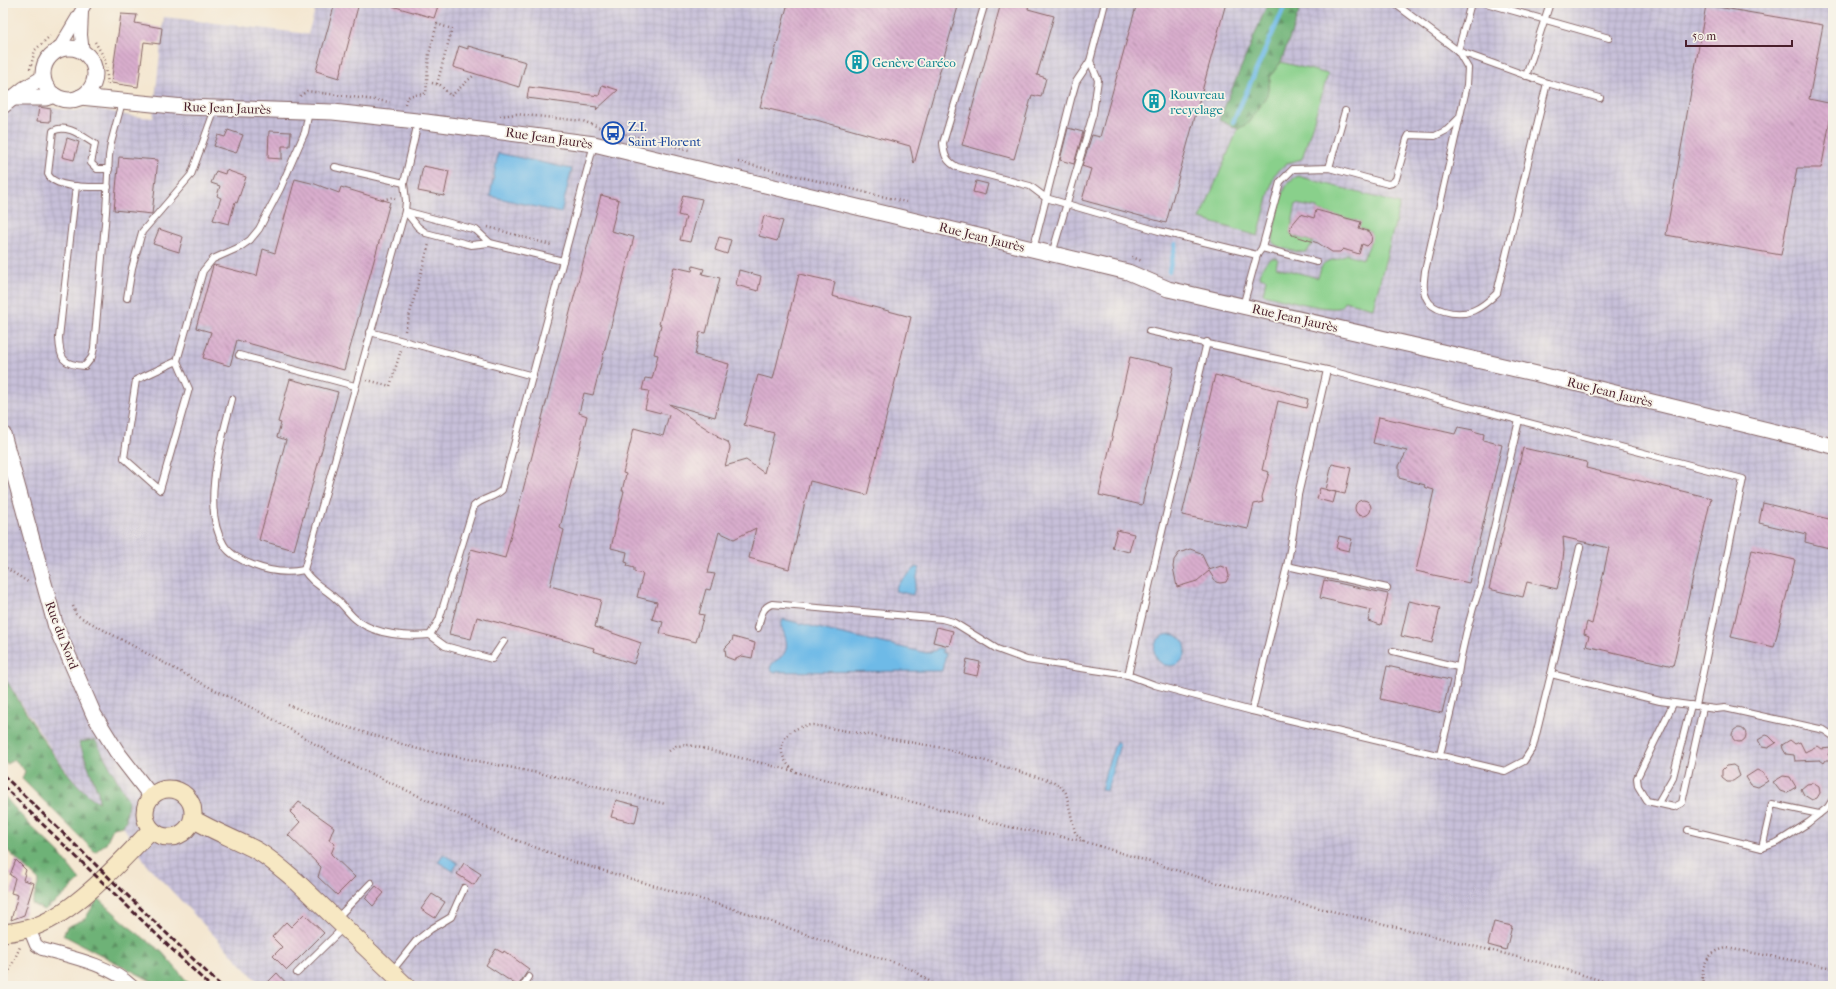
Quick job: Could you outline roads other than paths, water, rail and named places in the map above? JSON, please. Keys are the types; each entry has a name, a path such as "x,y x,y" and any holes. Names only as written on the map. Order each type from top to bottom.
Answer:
{"main road":[{"path":"167,788 180,792 190,801 193,810 192,819 188,828 180,835 170,838 160,836 151,830 146,822 144,813 146,804 151,796 158,790 167,788"},
{"path":"192,819 207,828 257,851 295,880 406,986"},
{"path":"3,933 25,930 59,914 90,890 124,859 151,830"}],"street":[{"path":"58,50 67,48 83,52 89,58 93,66 94,81 90,89 80,97 67,100 54,95 49,91 43,78 43,71 48,59 58,50 84,7"},
{"path":"83,52 81,35 84,7"},
{"path":"9,102 24,89 43,78"},
{"path":"94,81 120,101"},
{"path":"9,102 46,98 54,95"},
{"name":"Rue Jean Jaurès","path":"80,97 216,109 309,111 418,121 594,144 741,178 1128,272 1168,289 1533,373 1833,446"},
{"name":"Rue du Nord","path":"3,434 56,627 94,714 117,752 151,796"},
{"path":"25,930 36,945 42,949 89,962 120,977 132,986"}],"lane":[{"path":"985,3 943,143 944,154 949,162 957,166 1030,186 1046,198 1159,231 1257,255"},
{"path":"1033,250 1054,160 1076,82 1090,61 1105,3"},
{"path":"1394,3 1458,51 1547,83 1600,98"},
{"path":"1471,3 1458,51 1468,68 1467,85 1424,271 1424,287 1427,300 1435,309 1457,315 1472,311 1486,304 1497,293 1547,83"},
{"path":"1486,3 1610,38"},
{"path":"1526,76 1550,3"},
{"path":"1052,254 1088,132 1096,96 1098,80 1090,61"},
{"path":"76,186 59,338 60,355 66,362 75,366 85,366 92,357 94,348 111,143 120,101"},
{"path":"127,298 132,268 142,232 191,175 216,109"},
{"path":"177,361 136,380 124,458 160,490 189,389 177,361 203,271 213,260 240,247 250,240 259,230 280,189 305,132 309,111"},
{"path":"1329,168 1345,111"},
{"path":"1243,307 1257,255 1262,248 1280,182 1286,174 1293,169 1301,167 1329,168 1388,184 1392,183 1396,179 1409,135 1436,136 1446,130 1459,118"},
{"path":"418,121 404,183 406,201 405,210 304,570 309,579 337,599 358,622 382,632 413,636 430,635 445,646 492,659 504,641"},
{"path":"108,187 76,186 56,183 50,179 48,174 53,131 57,128 72,130 95,144 91,163 97,169 109,169"},
{"path":"430,635 440,620 474,506 481,500 495,496 502,490 594,144"},
{"path":"335,167 404,183"},
{"path":"405,210 418,228 426,233 471,245 490,242 563,262"},
{"path":"405,210 476,230 490,242"},
{"path":"1262,248 1317,262"},
{"path":"1149,331 1206,342 1328,370 1743,480 1697,706 1682,803 1674,807 1647,801 1638,786 1638,778 1673,704"},
{"path":"370,332 533,376"},
{"path":"1128,675 1206,342"},
{"path":"239,355 355,386"},
{"path":"1252,711 1287,566 1298,495 1328,370"},
{"path":"232,398 217,457 214,500 214,519 224,545 244,562 264,569 289,573 304,570"},
{"path":"1440,756 1456,686 1458,666 1474,603 1481,584 1519,420"},
{"path":"758,628 765,606 772,604 942,619 953,622 998,650 1027,660 1128,675 1155,685 1252,711 1505,771 1524,761 1533,747 1580,547"},
{"path":"1287,566 1387,588"},
{"path":"1393,651 1458,666"},
{"path":"1551,674 1673,704 1716,709 1725,708 1824,730 1833,736"},
{"path":"1658,803 1673,777 1697,706"},
{"path":"1688,830 1762,848 1778,842 1819,814 1828,807 1833,799"},
{"path":"1762,848 1772,804 1819,814"},
{"path":"297,973 340,923 370,883"},
{"path":"391,973 416,941 431,929 451,917 464,888"},
{"path":"523,986 529,977"}],"water":[{"path":"498,153 572,169 561,213 490,196"},
{"path":"916,567 919,568 913,595 895,591 897,585"},
{"path":"783,619 927,653 936,650 937,648 943,649 942,652 946,654 942,671 774,672 770,668 771,666 786,650 786,642 781,626"},
{"path":"1167,634 1173,634 1183,641 1186,650 1185,656 1179,663 1173,666 1167,666 1157,659 1154,653 1154,647 1161,637"},
{"path":"1116,741 1120,744 1107,791 1101,790 1106,770"},
{"path":"443,854 458,863 453,871 438,862"}],"waterway":[{"path":"1233,122 1286,3"},
{"path":"1169,271 1176,244"}],"railway":[{"path":"3,775 221,986"},
{"path":"3,786 210,986"}],"place":[{"name":"Genève Caréco","path":"857,62"},
{"name":"Rouvreau recyclage","path":"1154,101"},
{"name":"Z.I. Saint-Florent","path":"613,133"}]}
